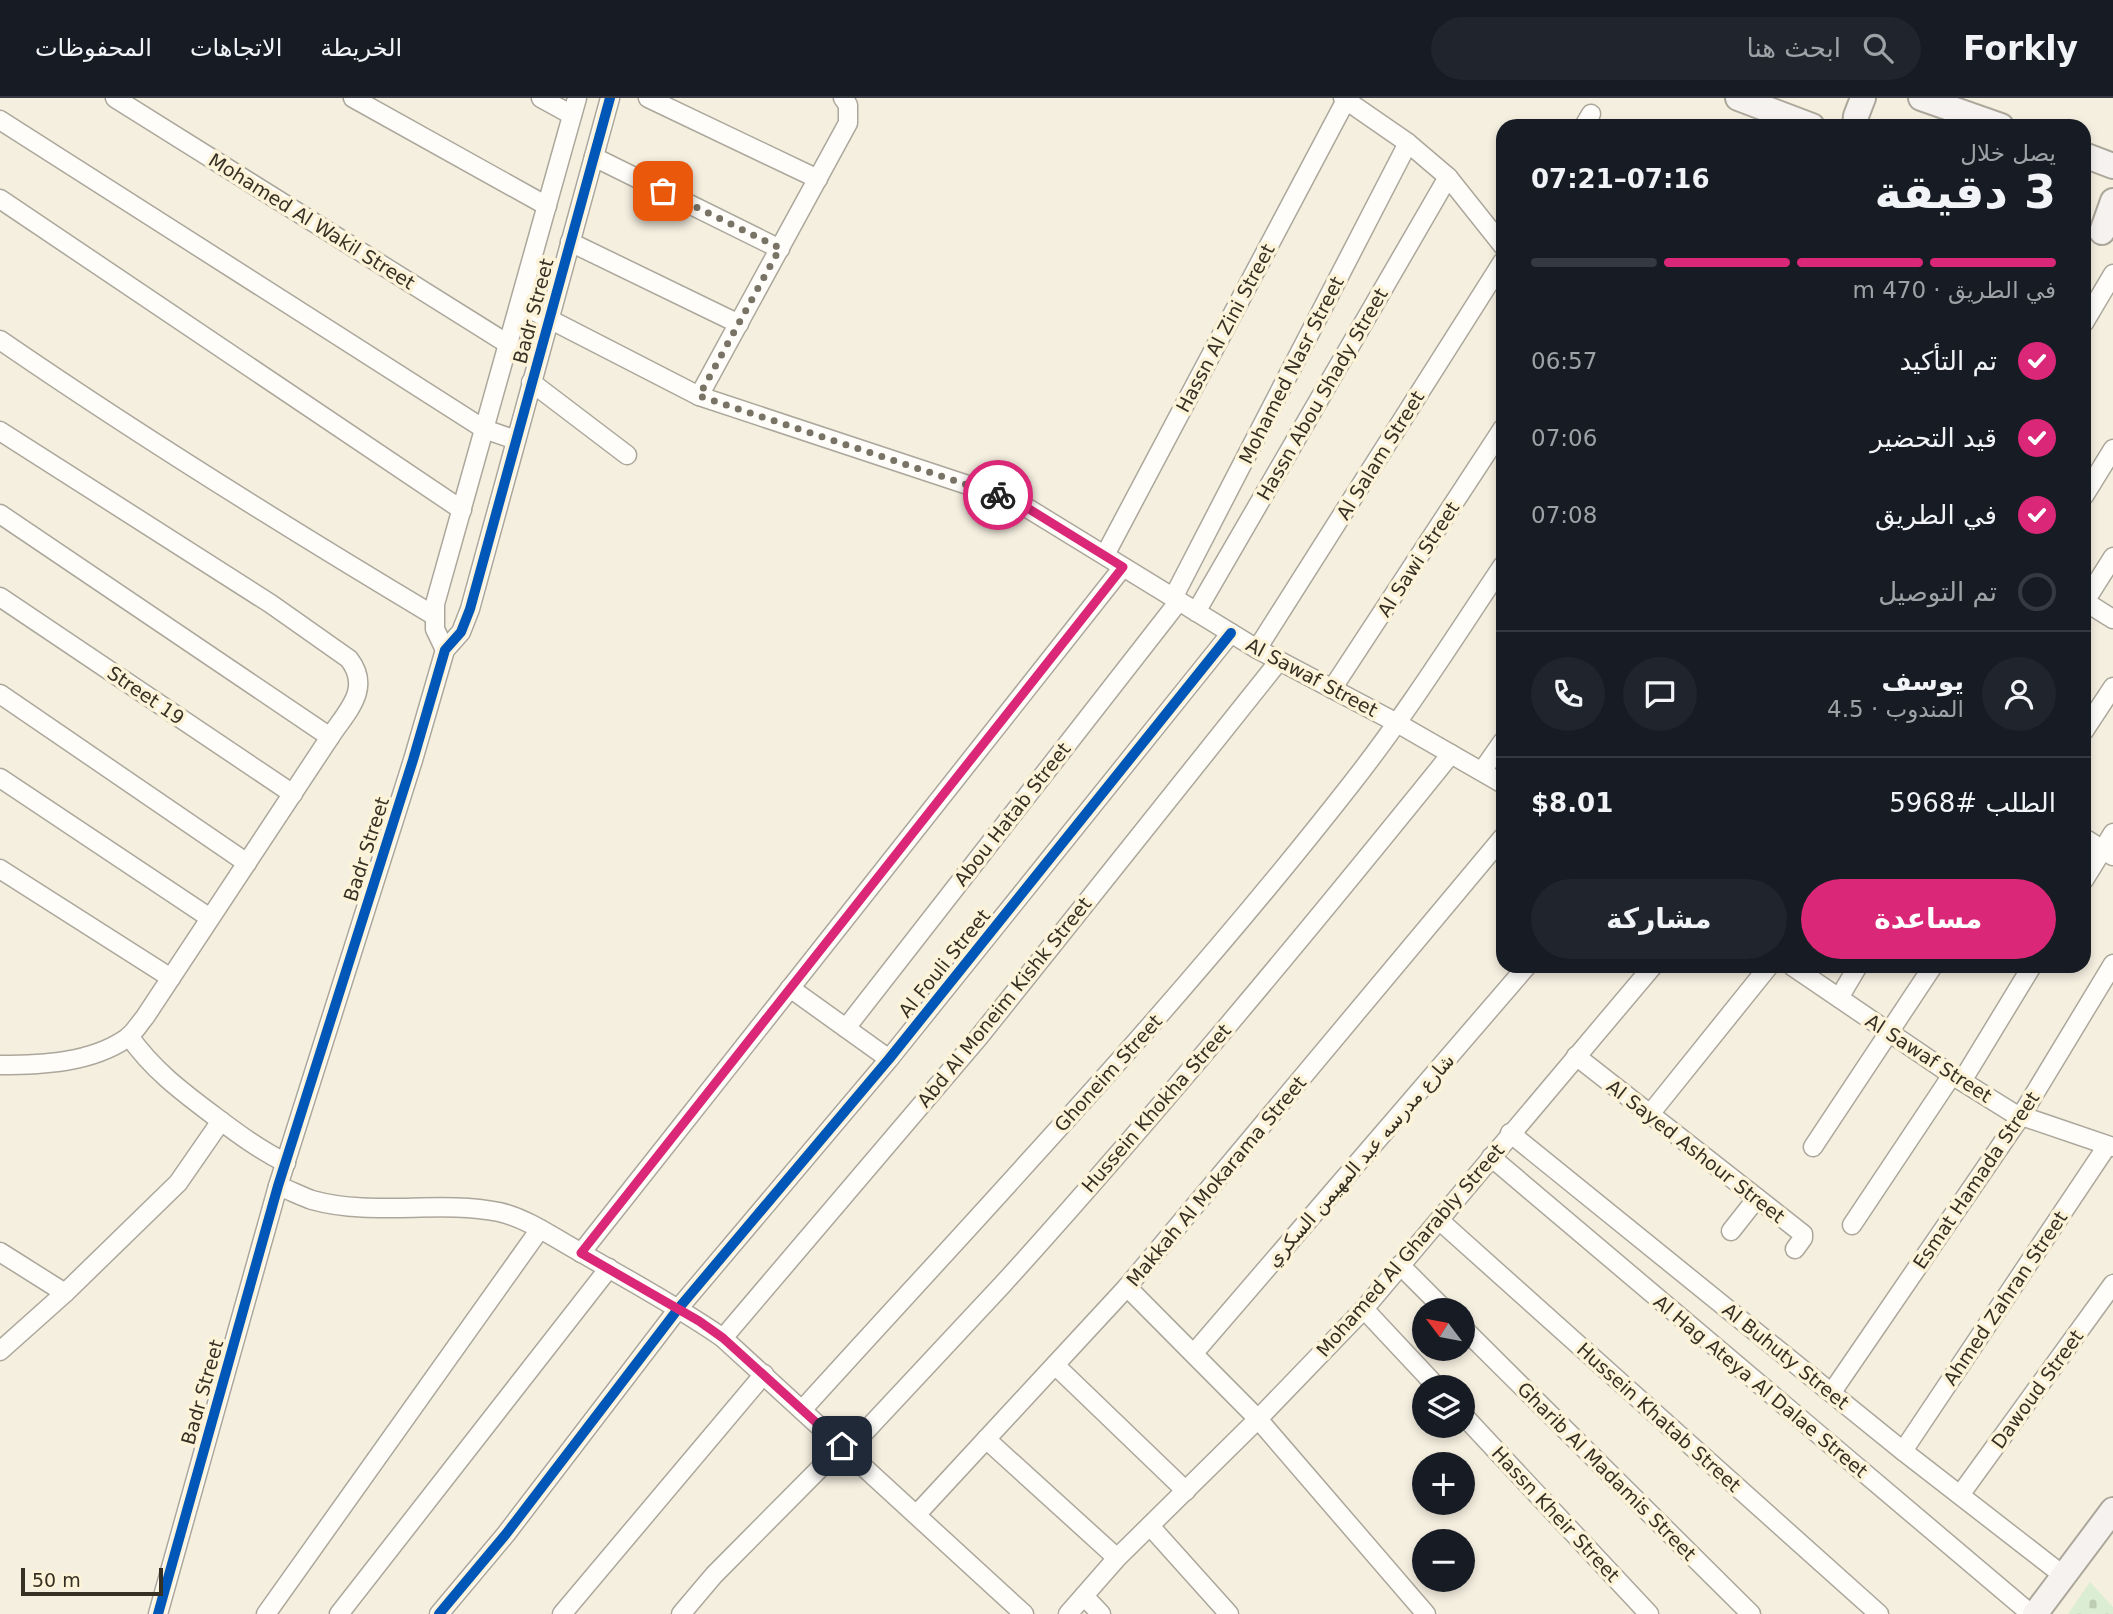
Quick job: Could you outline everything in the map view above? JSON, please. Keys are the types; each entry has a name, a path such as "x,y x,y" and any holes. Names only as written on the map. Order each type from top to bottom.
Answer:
{"main road":[{"path":"1738,98 1777,104 1801,119"},
{"path":"1856,119 1863,98"},
{"path":"1921,98 1946,102 1985,119"},
{"path":"2091,158 2113,166"},
{"path":"2100,231 2113,201"},
{"path":"2033,1614 2113,1510"}],"street":[{"name":"Mohamed Al Wakil Street","path":"115,98 508,344"},
{"path":"353,98 547,206"},
{"path":"541,98 575,107"},
{"name":"Badr Street","path":"158,1614 278,1186 413,760 444,650 454,642 466,621 610,98"},
{"path":"648,98 818,179"},
{"path":"699,396 848,123 848,105 843,98"},
{"path":"1345,99 1408,143 1448,177 1496,237"},
{"name":"Hassn Al Zini Street","path":"1105,555 1345,99"},
{"name":"Badr Street","path":"433,615 575,107"},
{"path":"0,120 484,429 516,440"},
{"name":"Mohamed Nasr Street","path":"1176,599 1408,143"},
{"path":"594,157 780,248"},
{"name":"Hassn Abou Shady Street","path":"1196,611 1448,177"},
{"path":"0,199 462,510"},
{"path":"570,242 739,324"},
{"name":"Al Salam Street","path":"1257,649 1496,272"},
{"path":"2091,311 2113,274"},
{"name":"Al Sawaf Street","path":"520,304 699,396 1004,497 1029,509 1257,649 1397,723 1496,780"},
{"path":"0,340 97,407 236,496 433,615 435,629 444,650"},
{"path":"531,382 627,455"},
{"path":"0,431 271,604 349,659 358,672 360,683 353,702 293,794 171,978 129,1036 95,1052 65,1061 38,1065 0,1065"},
{"name":"Al Sawi Street","path":"1332,689 1496,439"},
{"path":"2091,485 2113,449"},
{"path":"0,514 330,737"},
{"path":"2091,592 2113,557"},
{"path":"581,1253 1123,567"},
{"name":"Ghoneim Street","path":"802,1410 1140,1039 1353,782 1397,723 1496,575"},
{"name":"Street 19","path":"0,597 293,794"},
{"name":"Abou Hatab Street","path":"845,1028 1176,599"},
{"path":"2091,606 2113,619"},
{"name":"Al Fouli Street","path":"439,1614 506,1534 678,1309 890,1059 1231,633"},
{"name":"Abd Al Moneim Kishk Street","path":"723,1338 979,1037 1279,661"},
{"path":"2091,720 2113,687"},
{"path":"0,694 247,863"},
{"path":"1482,771 1496,750"},
{"name":"Hussein Khokha Street","path":"681,1614 714,1575 845,1448 1003,1283 1309,930 1451,754"},
{"path":"0,778 210,918"},
{"path":"2091,872 2108,853 2113,833"},
{"path":"2091,842 2108,853"},
{"name":"Makkah Al Mokarama Street","path":"917,1514 1127,1287 1496,845"},
{"path":"0,869 171,978"},
{"name":"Esmat Hamada Street","path":"1832,1392 2021,1116 2113,964"},
{"name":"شارع مدرسه عبد المهيمن السكري","path":"1194,1353 1521,973"},
{"name":"Mohamed Al Gharably Street","path":"1068,1614 1117,1558 1258,1419 1364,1309 1647,973"},
{"path":"1650,1114 1763,973"},
{"name":"Al Sawaf Street","path":"1808,973 1839,998 1957,1078 2021,1116 2110,1147"},
{"path":"1839,998 1854,973"},
{"path":"1813,1147 1929,973"},
{"path":"1852,1225 1957,1078 2027,973"},
{"path":"790,988 890,1059"},
{"path":"129,1036 144,1058 163,1076 253,1145 286,1163"},
{"name":"Al Sayed Ashour Street","path":"1576,1056 1803,1235 1795,1249"},
{"path":"0,1351 65,1293 178,1183 220,1121"},
{"name":"Al Buhuty Street","path":"1510,1133 1903,1451 2064,1576"},
{"name":"Ahmed Zahran Street","path":"1903,1451 2110,1147"},
{"name":"Al Hag Ateya Al Dalae Street","path":"1491,1157 2033,1614"},
{"path":"278,1186 313,1200 357,1207 459,1208 499,1212 523,1220 609,1268 723,1338 917,1514 1013,1610"},
{"path":"1731,1231 1757,1198"},
{"name":"Hussein Khatab Street","path":"1439,1220 1879,1614"},
{"path":"266,1614 540,1229"},
{"path":"0,1252 65,1293"},
{"path":"1400,1265 1433,1298"},
{"path":"339,1614 609,1268"},
{"name":"Dawoud Street","path":"1960,1495 2113,1284"},
{"path":"1127,1287 1258,1419 1426,1614"},
{"path":"1364,1309 1426,1375"},
{"name":"Gharib Al Madamis Street","path":"1475,1340 1751,1614"},
{"path":"1055,1365 1186,1491"},
{"path":"562,1614 764,1374"},
{"name":"Hassn Kheir Street","path":"1475,1428 1649,1614"},
{"path":"986,1439 1117,1558"},
{"path":"1150,1526 1229,1614"},
{"path":"1084,1596 1101,1614"}],"green space":[{"path":"2090,1582 2113,1607 2113,1614 2068,1614"}],"cycle path":[{"path":"158,1614 278,1186 413,760 445,650 461,632 470,609 610,98"},
{"path":"439,1614 506,1534 678,1309 889,1059 1231,633"}],"way so far":[{"path":"663,191 780,248 699,396 998,495"}],"route":[{"path":"842,1446 723,1338 699,1321 581,1253 1123,567 1029,509 998,495"}]}
